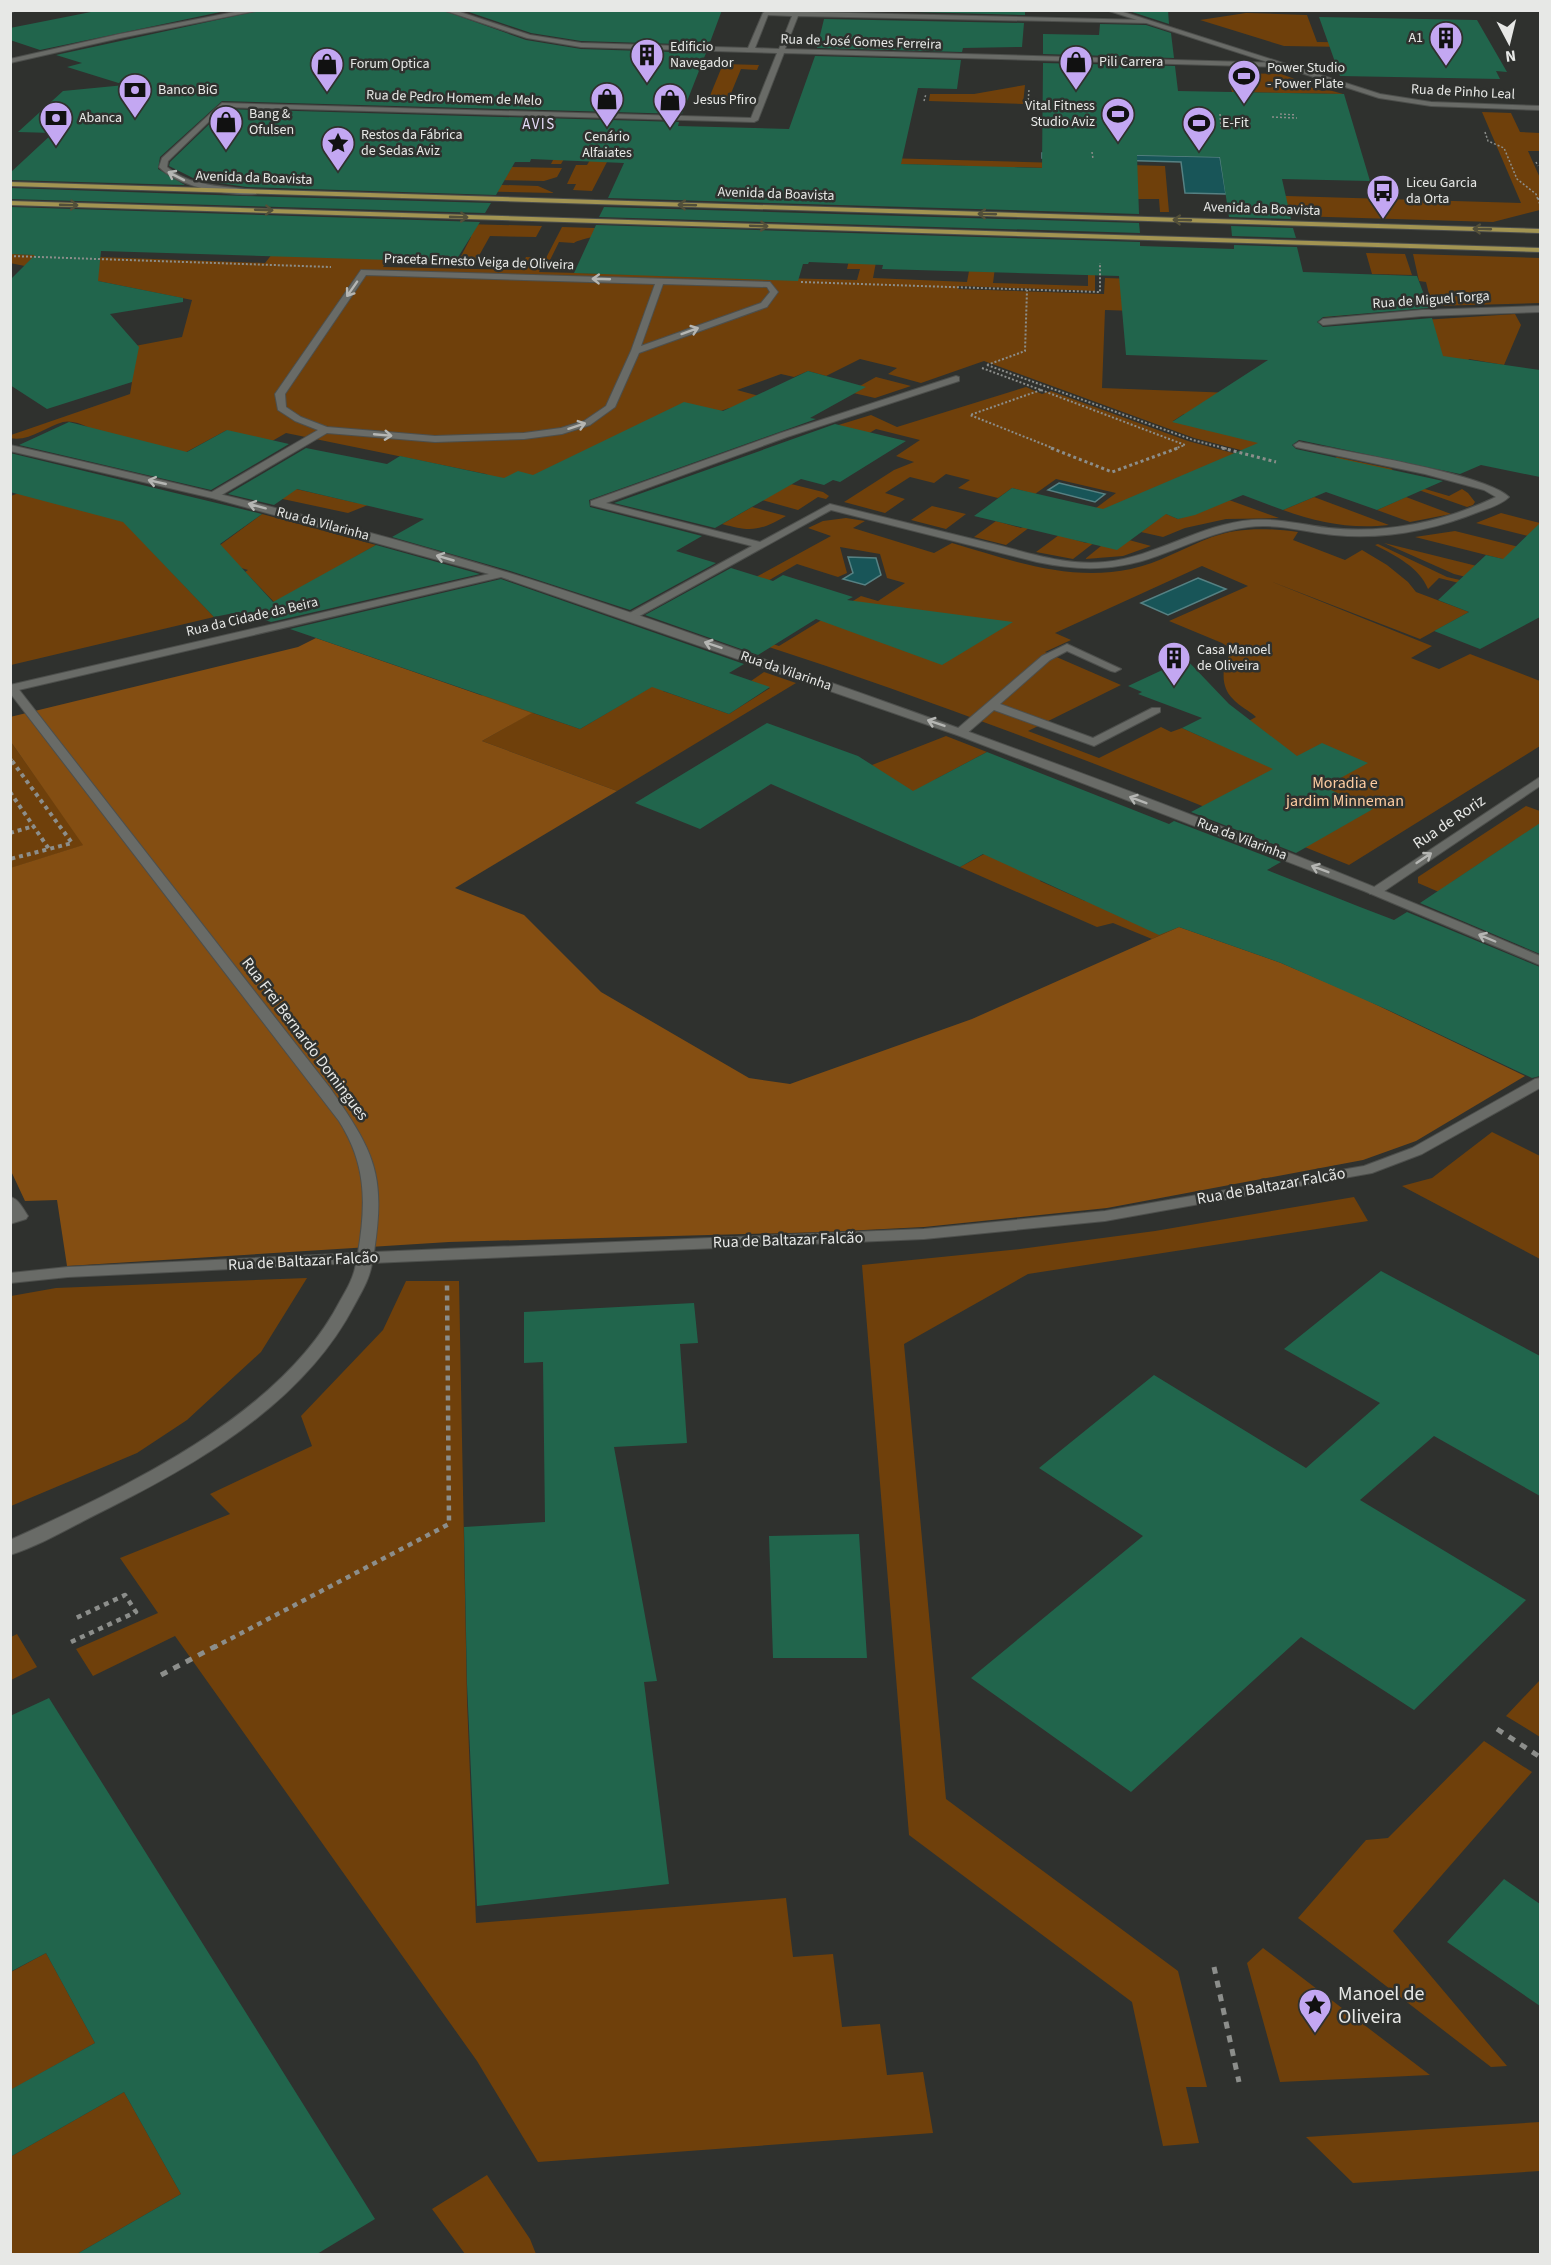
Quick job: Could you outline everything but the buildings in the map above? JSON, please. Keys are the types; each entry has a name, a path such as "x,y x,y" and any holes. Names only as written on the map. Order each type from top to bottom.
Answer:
{"main road":[{"name":"Avenida da Boavista","path":"10,184 1540,231"},
{"name":"Avenida da Boavista","path":"10,203 1540,250"}],"street":[{"path":"10,61 120,36 258,10"},
{"name":"Rua de José Gomes Ferreira","path":"446,10 529,37 571,44 1280,65"},
{"name":"Rua de Pinho Leal","path":"1109,10 1364,92 1406,101 1448,105 1540,108"},
{"path":"750,51 766,13 1146,22"},
{"name":"Rua de Pedro Homem de Melo","path":"253,192 180,180 168,174 163,167 165,160 222,105 754,120 796,14"},
{"name":"Praceta Ernesto Veiga de Oliveira","path":"660,281 635,351 610,406 587,423 562,431 480,439 435,439 324,430 298,419 281,408 280,394 364,272 660,281 770,285"},
{"path":"635,351 764,305 774,292 770,285"},
{"name":"Rua de Miguel Torga","path":"1323,322 1434,312 1540,309"},
{"path":"761,545 595,503 784,435 956,379"},
{"path":"214,495 324,430"},
{"path":"630,617 830,507 1044,561 1090,567 1117,565 1139,559 1206,532 1230,526 1280,523 1336,532 1370,534 1413,529 1470,515 1504,498 1488,488 1426,471 1299,445"},
{"name":"Rua da Vilarinha","path":"10,448 214,495 344,529 501,574 630,617 961,732 1375,891 1540,961"},
{"name":"Rua da Cidade da Beira","path":"12,689 501,574"},
{"path":"961,732 1046,658 1068,647 1115,669"},
{"name":"Rua Frei Bernardo Domingues","path":"10,1548 98,1509 210,1443 243,1419 304,1364 326,1340 342,1317 359,1287 368,1257 372,1224 372,1197 358,1141 325,1091 12,689"},
{"path":"992,705 1094,742 1156,710"},
{"name":"Rua de Roriz","path":"1375,891 1540,781"},
{"name":"Rua de Baltazar Falcão","path":"10,1278 68,1272 368,1257 924,1234 1105,1216 1366,1170 1417,1151 1540,1082"},
{"path":"10,1202 20,1216 10,1219"}],"path":[{"path":"1028,104 1029,89"},
{"path":"924,102 926,94"},
{"path":"1042,108 1069,109"},
{"path":"1220,114 1221,127"},
{"path":"1272,117 1296,117 1280,114"},
{"path":"1496,145 1504,148 1517,179 1536,194 1540,204"},
{"path":"1092,152 1093,159"},
{"path":"1536,162 1538,166"},
{"path":"10,255 367,268 364,272"},
{"path":"770,285 791,282 1100,292 1100,256"},
{"path":"1027,290 1024,351 980,367 1042,390 1185,445 1112,472 970,415 1042,390"},
{"path":"987,365 1193,440 1279,463"},
{"path":"10,758 72,843 10,859"},
{"path":"10,792 49,849"},
{"path":"10,832 34,826"},
{"path":"162,1675 449,1524 447,1254"},
{"path":"71,1642 136,1612 124,1595 76,1618"},
{"path":"1497,1729 1540,1757"},
{"path":"1214,1967 1239,2082"}],"green space":[{"path":"1246,13 1307,15 1317,42 1470,44 1473,49 1284,46 1200,20"},
{"path":"723,64 759,65 757,70 741,69 727,103 707,103"},
{"path":"1227,73 1281,74 1322,91 1329,90 1343,94 1232,92"},
{"path":"1025,85 1023,104 929,101 930,94 974,94"},
{"path":"1482,112 1511,113 1520,132 1540,133 1540,151 1528,151 1540,178 1540,210 1493,222 1260,215 1257,195 1521,203"},
{"path":"571,124 814,156 1165,166 1169,212 1160,212 1159,199 1138,199 1137,178 1048,168 1015,167 1014,173 968,166 831,162 815,172 564,159 561,164 551,164"},
{"path":"590,160 608,160 592,191 573,190 576,184 567,184 576,165 587,165"},
{"path":"512,167 562,168 557,177 544,181 438,179 508,173"},
{"path":"436,183 538,186 554,193 426,190"},
{"path":"300,219 412,223 383,267 519,270 526,257 546,258 562,227 628,229 574,243 559,242 547,266 542,266 539,272 857,280 860,269 847,269 852,247 880,241 873,278 967,282 974,244 998,244 993,283 1088,286 1088,247 1095,244 1095,291 959,286 958,289 1104,294 1105,278 1226,282 1384,311 1323,317 1321,311 1230,314 1105,310 1102,388 1334,397 1423,320 1515,314 1521,325 1504,365 1469,359 1463,368 1527,415 1540,416 1540,448 1520,443 1207,420 1184,414 1173,421 1266,444 1252,453 1194,438 984,361 921,383 888,374 897,368 860,359 826,376 808,371 794,377 781,374 737,390 759,396 736,409 729,408 541,477 498,482 486,474 286,433 215,474 227,430 153,470 110,439 84,425 72,422 56,424 24,438 10,438 11,435 130,394 132,382 93,354 182,337 192,300 98,281 11,295 69,275 10,263 11,248 17,254 265,263"},
{"path":"427,223 542,226 536,237 490,236 476,261 458,262 471,237"},
{"path":"1366,253 1405,254 1412,275 1372,274"},
{"path":"1413,254 1540,258 1540,303 1432,306 1426,282 1419,281"},
{"path":"876,377 911,386 875,398 849,392"},
{"path":"1026,387 1042,394 1051,391 1188,441 1311,474 1337,457 1393,469 1381,476 1449,496 1462,489 1475,502 1467,507 1379,476 1136,501 1178,519 1229,500 1279,518 1226,519 1185,528 1163,537 1141,532 1156,521 1084,517 1116,493 1056,479 1035,494 1012,488 998,498 958,488 970,480 946,474 934,483 910,477 885,493 905,499 885,513 844,502 894,470 914,462 896,456 920,440 876,429 851,444 806,435 871,415 897,427"},
{"path":"72,472 165,532 143,542 214,617 11,665 11,496"},
{"path":"791,484 823,492 829,496 826,499 818,497 798,510 762,500"},
{"path":"283,486 357,503 374,494 388,497 348,513 264,495"},
{"path":"1314,497 1389,525 1335,524 1283,510"},
{"path":"1406,497 1451,514 1410,522 1377,510"},
{"path":"932,506 966,514 946,529 911,520"},
{"path":"752,507 786,516 755,529 722,524"},
{"path":"1501,513 1540,523 1540,539 1476,523"},
{"path":"262,514 376,545 275,603 245,572 248,570 204,557"},
{"name":"Moradia e jardim Minneman","path":"846,518 865,521 853,528 934,553 952,543 1040,567 1085,573 1131,569 1162,559 1212,537 1243,530 1298,532 1293,540 1345,560 1362,550 1387,565 1408,582 1416,592 1469,612 1420,639 1265,579 1432,646 1411,658 1439,669 1470,654 1540,681 1540,746 1349,865 1193,802 957,712 719,631 722,628 779,646 861,596 878,601 905,583 887,578 880,554 840,547 847,573 838,577 797,564 695,623 756,577 831,536 808,528 823,521","holes":["1202,566 1248,586 1169,621 1222,643 1233,650 1224,668 1226,688 1235,702 1256,717 1211,741 1182,728 1171,732 1161,727 1099,758 1028,731 1121,685 1045,652 1071,640 1055,633"]},
{"path":"996,521 1021,528 1030,527 1006,545 974,537"},
{"path":"1455,531 1539,552 1526,565 1415,537"},
{"path":"1059,535 1086,543 1095,542 1073,559 1036,552"},
{"path":"1129,540 1151,546 1123,556 1085,559 1101,544"},
{"path":"1384,543 1489,569 1478,580 1454,574"},
{"path":"1378,544 1447,577 1473,583 1471,586 1439,578 1428,589 1413,568 1375,545"},
{"path":"710,652 663,691 729,714 770,688 751,681 764,672 796,683 617,791 482,741 531,713 481,696 516,675 533,713 580,729"},
{"path":"946,736 987,752 936,779 889,835 872,765"},
{"path":"11,742 84,845 11,868"},
{"path":"1526,806 1540,811 1540,850 1515,840 1452,882 1488,913 1418,883 1418,877"},
{"path":"1064,811 1040,881 1085,901 1112,885 1194,920 1152,939 1113,923 1097,927 960,867"},
{"path":"1492,1132 1540,1156 1540,1259 1402,1186 1432,1178"},
{"path":"1354,1197 1368,1221 1028,1274 904,1344 946,1799 1178,1971 1207,2087 1186,2087 1199,2143 1163,2146 1132,2002 909,1835 862,1265 1020,1249 1155,1231"},
{"path":"307,1278 261,1352 187,1420 137,1453 11,1506 11,1296 56,1288"},
{"path":"406,1281 459,1281 467,1700 476,1923 786,1898 793,1957 833,1954 842,2027 880,2024 887,2075 923,2072 933,2133 538,2162 477,2061 175,1636 93,1676 76,1649 158,1613 120,1558 230,1514 210,1494 312,1446 301,1416 383,1330"},
{"path":"17,1634 37,1667 11,1680 11,1637"},
{"path":"1540,1680 1540,1737 1506,1716"},
{"path":"1484,1741 1532,1772 1393,1931 1507,2066 1491,2067 1298,1918 1366,1840 1388,1838"},
{"path":"1263,1948 1430,2075 1280,2082 1247,1963"},
{"path":"46,1953 95,2043 11,2090 11,1972"},
{"path":"124,2092 181,2194 77,2254 11,2254 10,2157"},
{"path":"1540,2122 1540,2171 1353,2183 1306,2137"},
{"path":"487,2175 530,2239 536,2254 465,2254 432,2209"}],"shaded area":[{"path":"316,638 532,713 482,741 617,791 455,888 524,915 601,992 749,1078 790,1084 972,1019 1179,927 1281,963 1356,995 1525,1076 1416,1141 1363,1160 1107,1208 924,1227 824,1232 449,1242 67,1266 57,1200 25,1201 11,1171 10,868 83,845 11,742 10,717 298,647"}],"water":[{"path":"1042,153 1220,157 1226,194 1185,193 1181,162 1042,158"},
{"path":"1059,483 1105,494 1095,502 1048,490"},
{"path":"848,557 876,558 881,575 865,585 843,579 853,573"},
{"path":"1198,578 1226,589 1168,615 1141,603"}],"place":[{"name":"A1","path":"1446,67"},
{"name":"Edificio Navegador","path":"647,84"},
{"name":"Pili Carrera","path":"1076,91"},
{"name":"Forum Optica","path":"327,93"},
{"name":"Power Studio - Power Plate","path":"1244,105"},
{"name":"Banco BiG","path":"135,119"},
{"name":"Cenário Alfaiates","path":"607,128"},
{"name":"Jesus Pfiro","path":"670,129"},
{"name":"Vital Fitness Studio Aviz","path":"1118,143"},
{"name":"Abanca","path":"56,147"},
{"name":"Bang & Ofulsen","path":"226,151"},
{"name":"E-Fit","path":"1199,152"},
{"name":"Restos da Fábrica de Sedas Aviz","path":"338,172"},
{"name":"Liceu Garcia da Orta","path":"1383,220"},
{"name":"Casa Manoel de Oliveira","path":"1174,687"},
{"name":"Manoel de Oliveira","path":"1315,2034"}],"district":[{"name":"AVIS","path":"539,124"}]}
